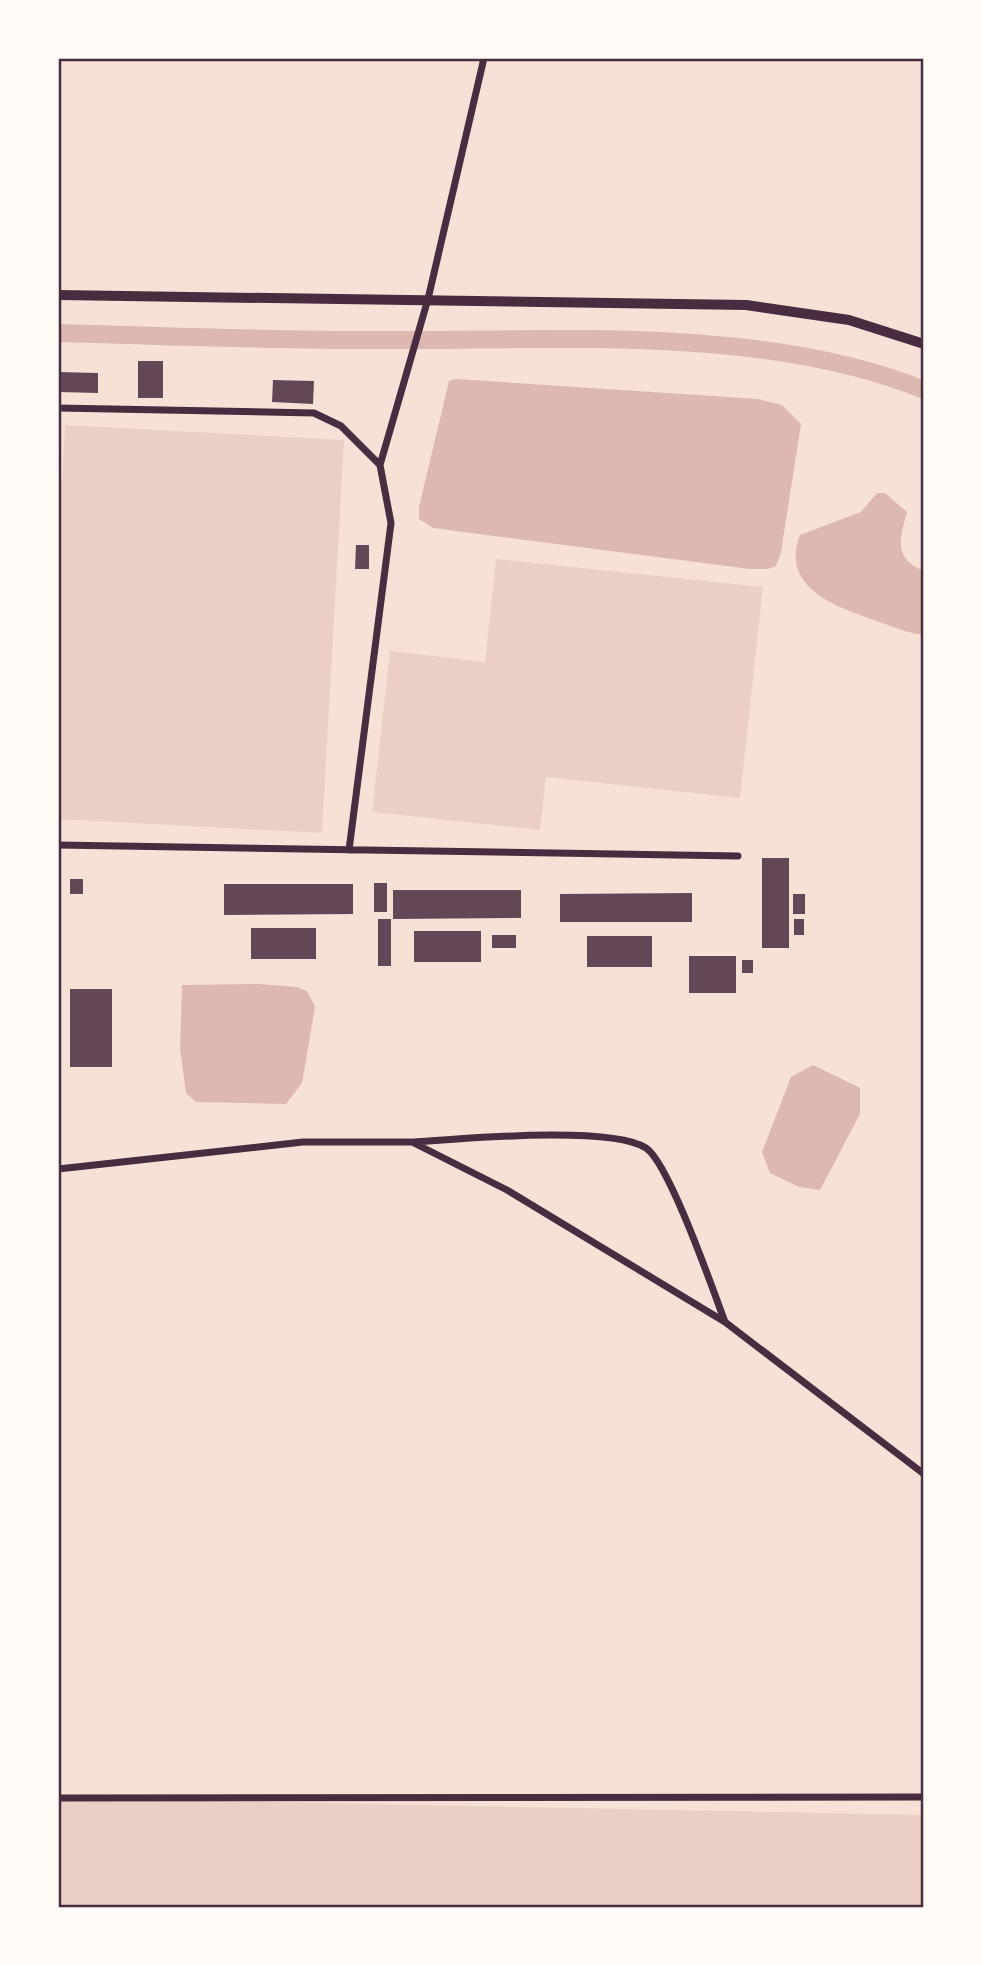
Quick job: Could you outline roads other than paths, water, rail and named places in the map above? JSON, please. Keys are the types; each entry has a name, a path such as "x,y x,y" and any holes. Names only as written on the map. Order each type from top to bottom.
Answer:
{"street":[{"path":"349,850 391,523 380,465 428,299 484,58"},
{"path":"58,295 746,306 849,320 924,344"},
{"path":"58,408 314,413 341,426 380,465"},
{"path":"58,845 737,856"},
{"path":"58,1169 303,1142 412,1142 537,1135 625,1141 648,1149 671,1184 725,1322"},
{"path":"412,1142 507,1191 725,1322 924,1474"},
{"path":"58,1798 924,1797"}],"waterway":[{"path":"58,333 315,340 667,341 734,346 801,356 864,370 924,390"}]}
